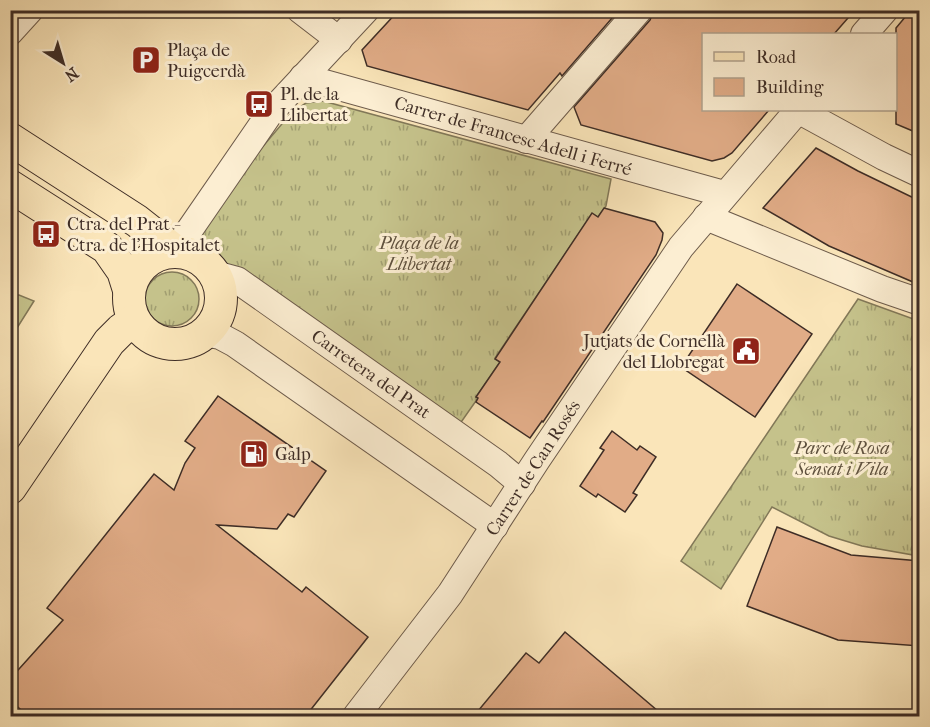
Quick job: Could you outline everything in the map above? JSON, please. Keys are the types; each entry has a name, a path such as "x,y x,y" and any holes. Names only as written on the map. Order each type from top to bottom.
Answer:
{"main road":[{"path":"10,139 137,221 176,251 196,257 214,274 221,286 222,298 221,310 216,320 205,333 193,341 178,344 164,343 148,336 134,321 128,300 134,277 147,261 158,254 176,251"},
{"path":"10,186 106,248 123,271 129,290"},
{"path":"10,488 109,342 134,321"}],"street":[{"path":"10,32 30,10"},
{"path":"300,10 339,40"},
{"path":"176,251 270,113 366,10"},
{"path":"526,140 639,10"},
{"path":"865,33 885,10"},
{"name":"Carrer de Francesc Adell i Ferré","path":"303,77 724,195"},
{"name":"Carrer de Can Rosés","path":"356,717 450,594 681,247 797,111"},
{"path":"800,111 920,174"},
{"path":"706,217 882,289 920,302"},
{"name":"Carretera del Prat","path":"214,274 237,280 498,464 522,484"},
{"path":"205,333 220,336 235,344 495,526"}],"green space":[{"name":"Plaça de la Llibertat","path":"323,101 611,179 606,206 598,217 592,214 495,358 500,362 457,428 199,247 198,236 259,151 292,112 306,103"},
{"path":"172,272 182,274 191,280 197,289 199,299 197,309 191,318 182,324 172,326 162,324 153,318 147,309 145,299 147,289 153,280 162,274"},
{"path":"11,295 19,295 34,301 12,336"},
{"name":"Parc de Rosa Sensat i Vila","path":"858,299 919,321 919,556 862,546 829,536 772,507 721,589 681,561"}],"building":[{"path":"399,10 619,10 562,76 560,73 528,110 367,66 362,50"},
{"path":"654,10 855,10 835,33 702,33 702,111 768,111 732,153 712,161 581,125 574,107 650,20"},
{"path":"911,10 920,10 920,134 896,124 896,28"},
{"path":"816,148 920,201 920,285 829,246 763,208"},
{"path":"604,208 655,222 663,233 662,240 656,255 530,438 476,402 478,398 476,397 500,362 495,359 592,213 598,217"},
{"name":"Jutjats de Cornellà del Llobregat","path":"737,284 812,334 755,417 681,367"},
{"path":"218,396 326,471 294,517 288,514 277,529 217,525 302,592 306,587 368,637 305,717 29,717 10,700 10,679 63,620 47,608 154,474 174,490 185,463 195,448 185,441"},
{"path":"612,431 637,450 640,446 656,457 633,493 637,495 625,512 598,494 596,497 580,486 604,450 600,448"},
{"path":"777,527 851,555 920,561 920,646 838,640 747,606"},
{"path":"565,632 665,717 473,717 526,653 539,663"}],"place":[{"name":"Plaça de Puigcerdà","path":"146,60"},
{"name":"Pl. de la Llibertat","path":"259,104"},
{"name":"Ctra. del Prat - Ctra. de l'Hospitalet","path":"46,234"},
{"name":"Jutjats de Cornellà del Llobregat","path":"746,351"},
{"name":"Galp","path":"254,454"}]}
